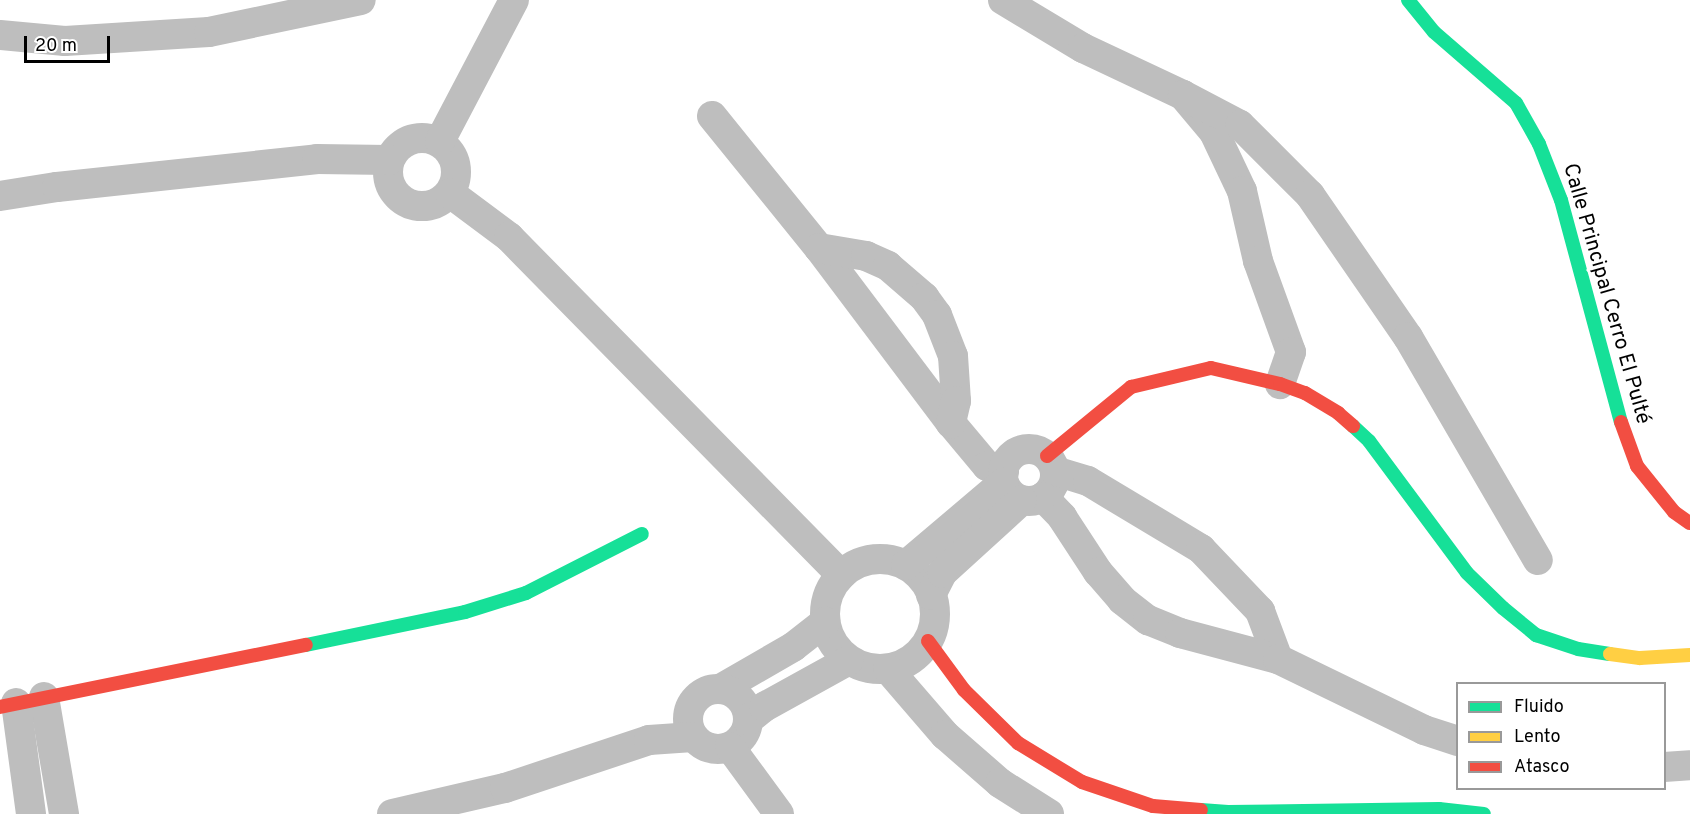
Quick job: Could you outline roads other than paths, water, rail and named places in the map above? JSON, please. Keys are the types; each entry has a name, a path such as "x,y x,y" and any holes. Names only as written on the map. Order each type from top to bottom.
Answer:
{"street":[{"path":"0,34 65,40 209,32 361,0"},
{"path":"440,141 514,0"},
{"path":"1003,0 1083,48 1184,95 1240,125 1310,195 1408,337 1538,560"},
{"name":"Calle Principal Cerro El Pulté","path":"1408,0 1434,32 1516,103 1539,144 1561,200 1615,406 1637,466 1674,512 1690,523"},
{"path":"1184,95 1214,132 1242,191 1258,261 1291,352 1280,384"},
{"path":"712,116 819,248 951,423 987,466 1029,480 1088,481 1201,549 1260,611 1278,659"},
{"path":"429,137 440,141 455,159 457,170 450,193 433,205 422,206 402,199 389,182 389,160 400,145 408,140 429,137"},
{"path":"0,195 317,159 389,160"},
{"path":"1242,191 1242,184 1252,174 1280,165"},
{"path":"0,178 57,187"},
{"path":"450,193 509,237 841,575"},
{"path":"819,248 866,256 888,266 924,297 937,315 953,356 956,401 951,423"},
{"path":"931,595 942,573 1029,480 1131,387 1211,368 1280,384 1305,393 1338,413 1369,441 1467,573 1503,608 1536,635 1578,650 1640,658 1690,655"},
{"path":"906,565 1029,480"},
{"path":"1029,480 1062,516 1098,572 1122,600 1148,620 1180,633 1278,659 1424,730 1456,740"},
{"path":"20,702 475,609 526,593 642,534"},
{"path":"871,560 889,560 906,565 921,578 931,595 934,618 927,641 918,654 904,664 888,669 868,668 849,660 834,644 825,622 828,597 841,575 855,565 871,560"},
{"path":"691,725 697,697 704,692 722,688 793,647 825,622"},
{"path":"927,641 964,690 1018,743 1082,782 1154,806 1228,812 1439,809 1484,814"},
{"path":"748,720 764,706 849,660"},
{"path":"888,669 945,735 1000,783 1048,814"},
{"path":"691,725 710,749 730,747 743,736 748,720 747,711 738,696 722,688"},
{"path":"20,702 26,780 32,814"},
{"path":"20,702 64,814"},
{"path":"392,814 505,788 691,725"},
{"path":"730,747 779,814"},
{"path":"0,761 26,780"},
{"path":"1666,767 1690,765"}]}
